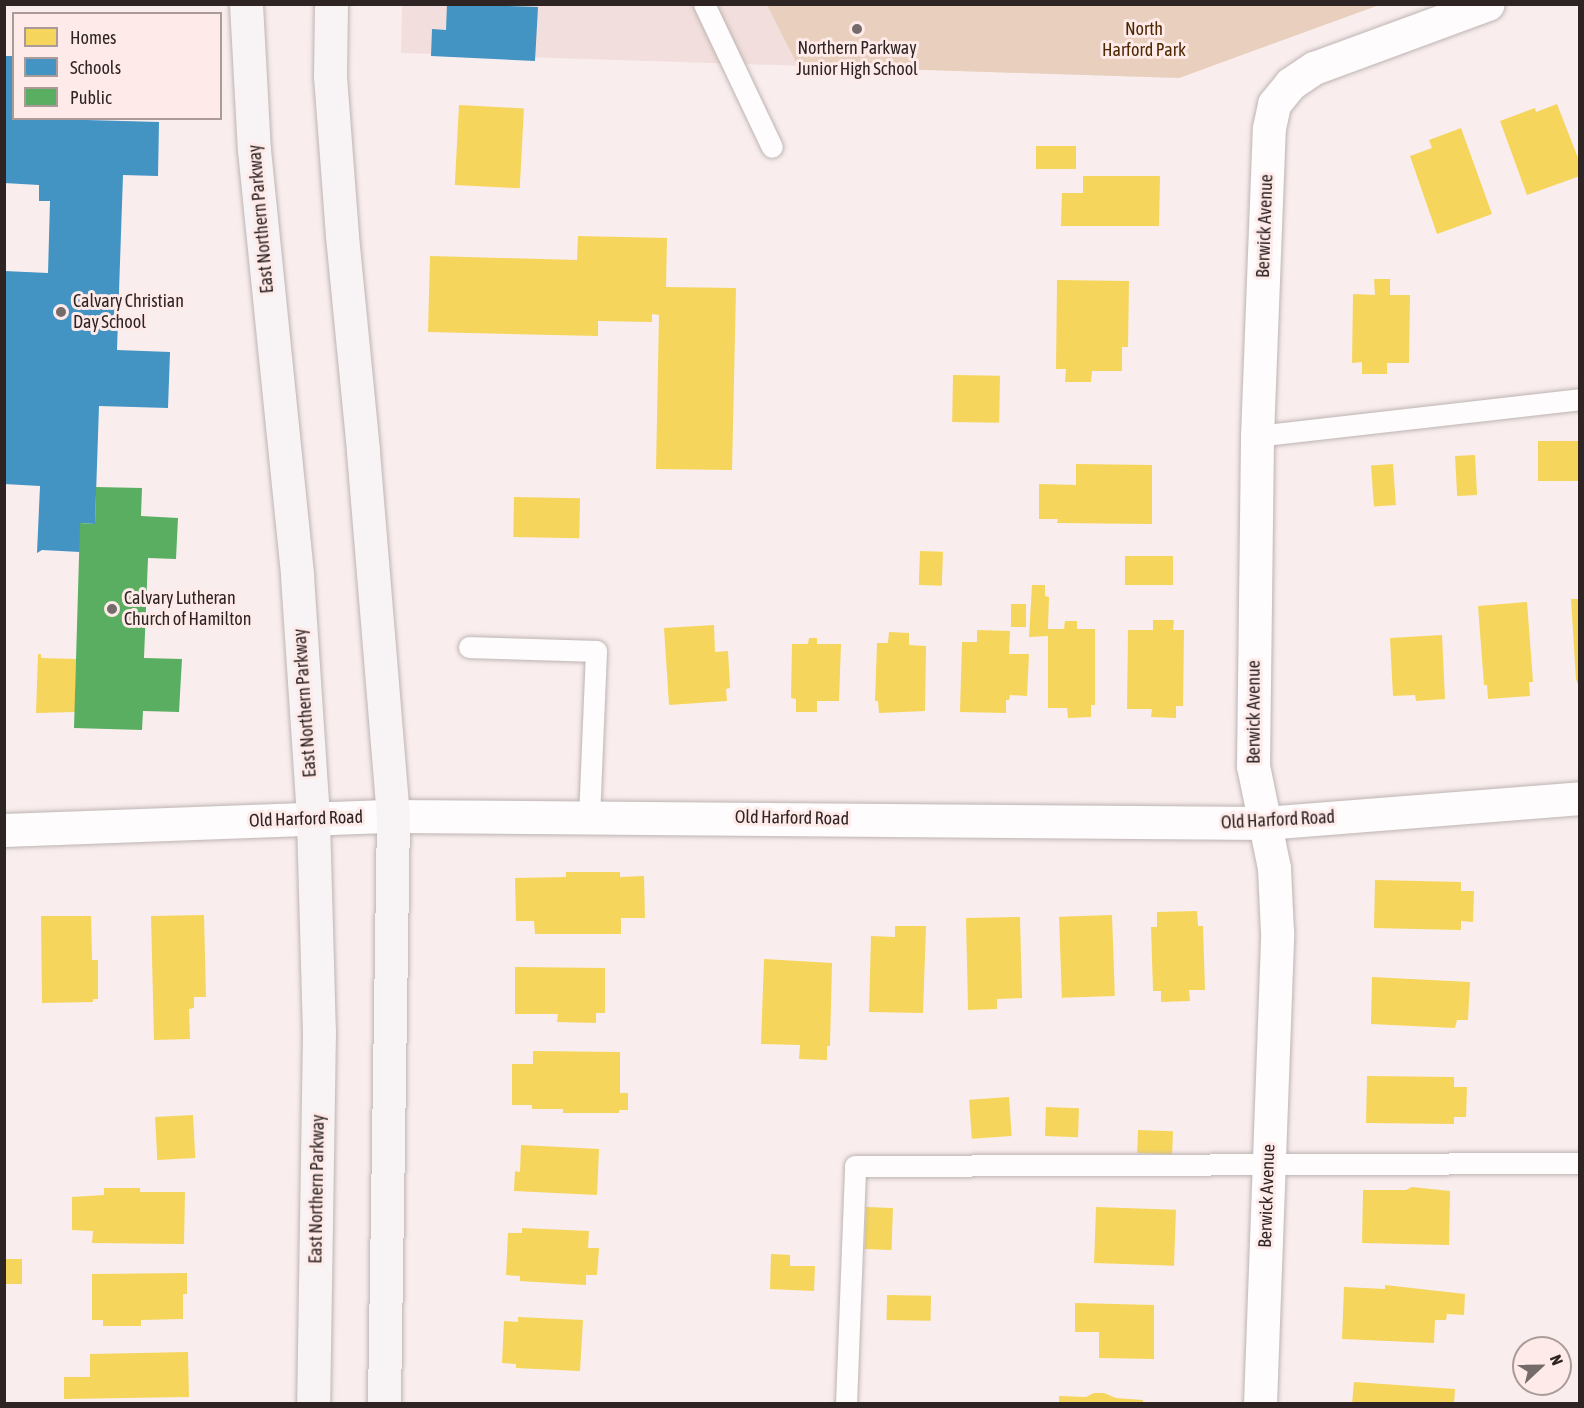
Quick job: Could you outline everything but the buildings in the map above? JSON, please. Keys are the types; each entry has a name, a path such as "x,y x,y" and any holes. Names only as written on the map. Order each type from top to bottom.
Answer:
{"main road":[{"name":"East Northern Parkway","path":"246,4 255,162 297,576 313,820 319,1031 313,1404"},
{"path":"331,4 330,76 342,236 363,452 393,816 384,1404"}],"street":[{"name":"Berwick Avenue","path":"1260,1404 1277,932 1274,868 1253,766 1257,436 1269,128 1274,104 1290,84 1314,68 1488,4"},
{"name":"Old Harford Road","path":"4,830 393,816 1265,823 1580,798"}],"lane":[{"path":"704,4 772,147"},
{"path":"1257,436 1580,399"},
{"path":"469,647 596,651 589,816"},
{"path":"846,1404 855,1166 1580,1163"}],"shaded area":[{"name":"North Harford Park","path":"402,5 1379,5 1179,78 401,53"}],"green space":[{"name":"North Harford Park","path":"767,5 1379,5 1179,78 798,66"}],"place":[{"name":"Northern Parkway Junior High School","path":"857,29"},
{"name":"Calvary Christian Day School","path":"61,312"},
{"name":"Calvary Lutheran Church of Hamilton","path":"112,609"}]}
